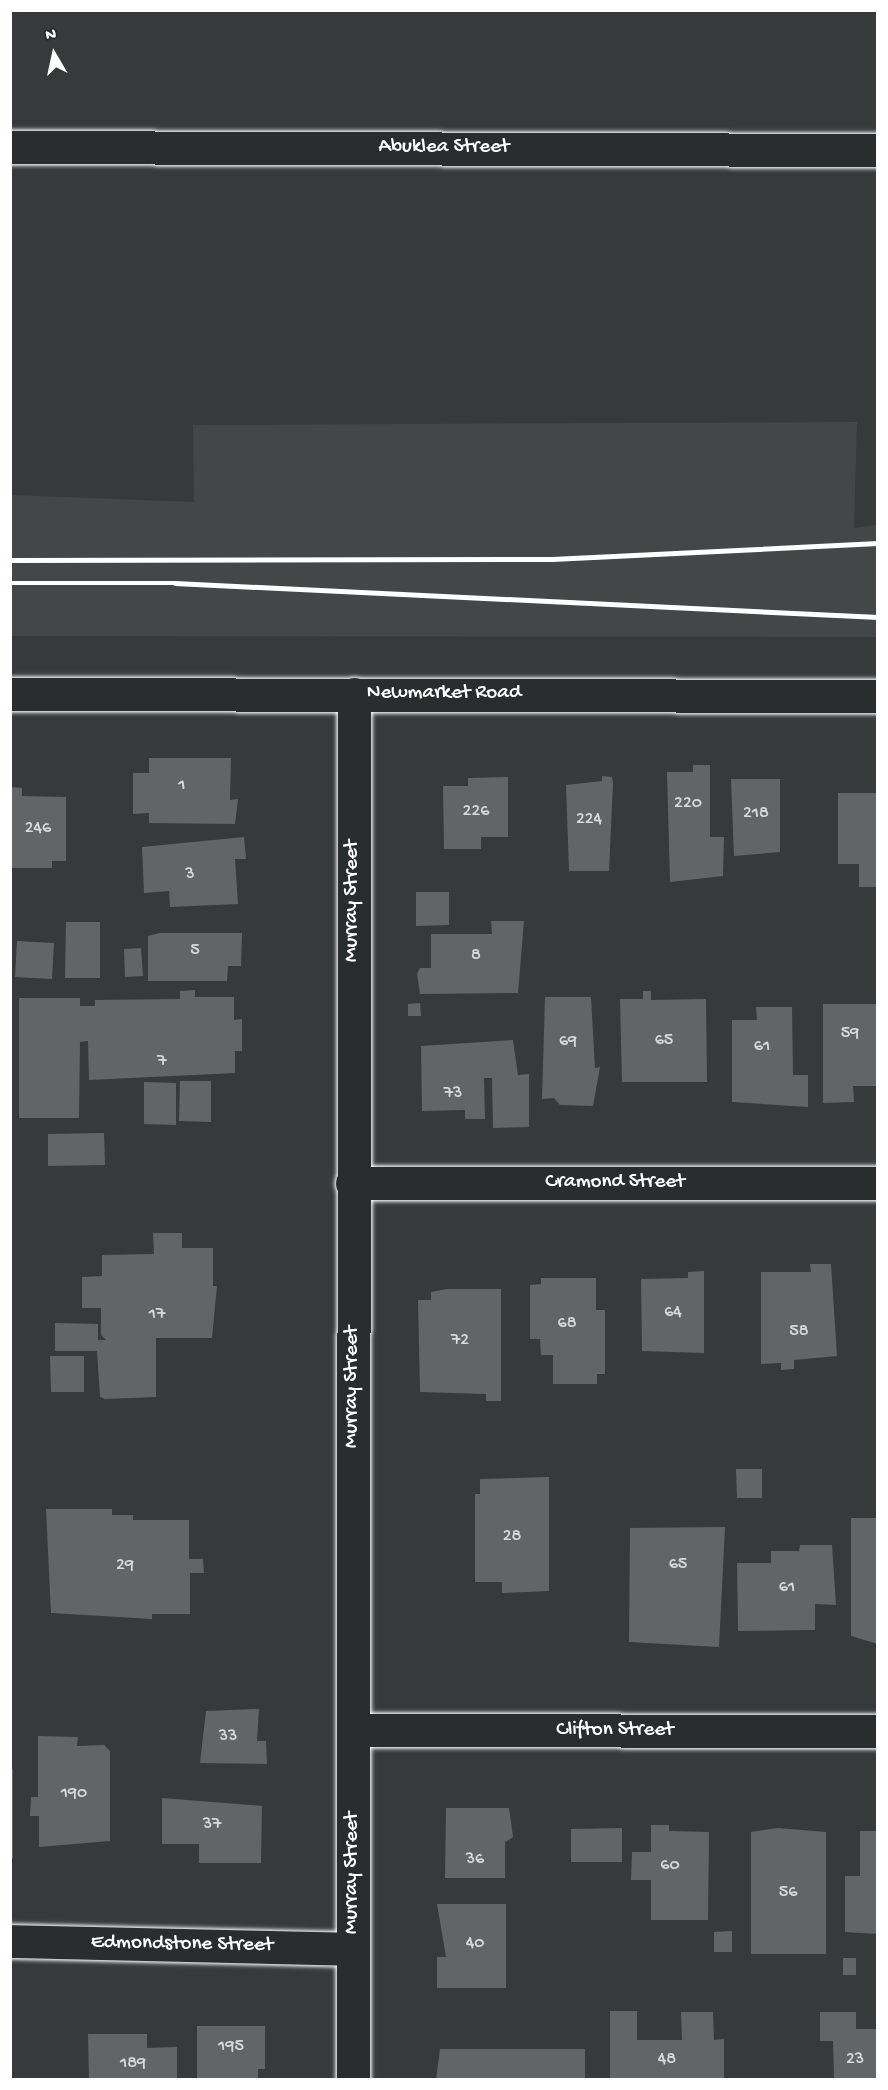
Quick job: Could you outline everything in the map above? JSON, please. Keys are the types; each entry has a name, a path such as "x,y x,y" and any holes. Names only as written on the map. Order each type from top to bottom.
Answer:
{"street":[{"name":"Abuklea Street","path":"10,147 878,150"},
{"name":"Newmarket Road","path":"10,694 878,696"},
{"name":"Murray Street","path":"353,2079 354,694"},
{"name":"Cramond Street","path":"352,1183 878,1184"},
{"name":"Clifton Street","path":"353,1730 878,1731"},
{"name":"Edmondstone Street","path":"10,1941 353,1949"}],"shaded area":[{"path":"857,422 854,528 877,525 877,637 11,636 11,495 194,502 193,425"}],"building":[{"path":"149,758 231,758 230,800 238,799 235,824 149,823 149,813 133,814 133,773 149,773"},
{"path":"693,765 710,765 710,837 724,837 723,876 670,882 667,772 693,772"},
{"path":"602,776 612,777 613,783 609,871 569,871 566,785 602,781"},
{"path":"508,777 508,837 481,837 481,849 444,849 443,786 468,786 468,778"},
{"path":"731,779 780,779 780,852 734,856"},
{"path":"10,787 22,788 22,796 66,797 66,861 52,861 52,868 10,868"},
{"path":"838,793 878,793 878,887 859,887 859,864 838,864"},
{"path":"244,837 246,859 235,859 238,904 170,907 169,891 144,893 142,847"},
{"path":"416,892 449,892 449,925 416,926"},
{"path":"491,921 524,921 518,993 420,994 417,974 420,968 431,968 431,934 492,934"},
{"path":"66,922 100,922 100,978 65,978"},
{"path":"160,933 242,933 241,966 228,966 227,981 148,981 148,936"},
{"path":"17,941 54,943 52,979 15,977"},
{"path":"141,948 143,976 125,977 124,949"},
{"path":"195,990 195,997 234,997 234,1020 242,1019 242,1051 235,1051 235,1073 89,1080 88,1041 80,1042 79,1118 19,1118 19,998 80,998 80,1006 95,1006 95,1000 180,999 180,991"},
{"path":"643,991 651,991 651,1000 706,999 707,1082 622,1082 620,999 643,999"},
{"path":"545,997 591,997 595,1068 600,1067 593,1106 560,1105 554,1098 542,1099"},
{"path":"420,1003 421,1016 408,1016 408,1004"},
{"path":"823,1004 876,1004 878,1081 876,1086 853,1086 854,1102 823,1103"},
{"path":"756,1007 792,1007 793,1075 808,1075 808,1107 732,1102 732,1020 757,1020"},
{"path":"513,1040 518,1075 529,1074 529,1127 493,1128 492,1078 484,1078 485,1119 465,1119 465,1110 422,1111 421,1046"},
{"path":"180,1081 211,1081 211,1122 179,1121"},
{"path":"144,1082 176,1083 176,1125 144,1124"},
{"path":"104,1133 105,1165 48,1166 48,1134"},
{"path":"153,1233 182,1233 182,1248 213,1248 213,1286 217,1286 212,1338 156,1338 156,1397 105,1399 100,1397 97,1351 55,1351 55,1323 98,1324 98,1340 106,1340 101,1335 101,1308 82,1308 82,1277 102,1276 102,1255 154,1254"},
{"path":"810,1264 831,1264 837,1356 794,1360 794,1369 781,1370 781,1363 761,1364 761,1272 811,1272"},
{"path":"704,1271 704,1353 642,1351 641,1279 688,1278 688,1272"},
{"path":"541,1278 596,1278 596,1310 605,1310 605,1374 597,1374 597,1384 553,1384 553,1355 541,1355 540,1339 530,1339 530,1285 541,1284"},
{"path":"447,1289 501,1289 501,1401 486,1401 486,1394 420,1392 418,1300 431,1300 431,1292"},
{"path":"50,1356 84,1356 84,1392 51,1392"},
{"path":"736,1469 762,1469 762,1498 737,1498"},
{"path":"549,1477 549,1591 502,1593 502,1582 475,1582 475,1494 480,1494 480,1479"},
{"path":"46,1509 112,1509 112,1515 133,1515 133,1520 189,1520 189,1559 203,1559 204,1573 190,1573 190,1614 152,1614 152,1619 51,1613"},
{"path":"851,1518 878,1518 878,1644 851,1636"},
{"path":"725,1527 719,1647 629,1642 630,1528"},
{"path":"800,1545 832,1545 836,1605 815,1604 815,1630 738,1631 737,1563 771,1563 771,1551 799,1551"},
{"path":"259,1709 257,1741 266,1741 267,1764 200,1763 206,1711"},
{"path":"38,1736 78,1737 77,1746 104,1745 110,1751 110,1841 39,1847 39,1816 30,1816 31,1797 38,1797"},
{"path":"10,1769 13,1769 13,1858 10,1858"},
{"path":"162,1798 262,1806 261,1863 199,1863 199,1844 162,1844"},
{"path":"446,1808 509,1808 513,1837 505,1842 505,1878 445,1878"},
{"path":"651,1825 669,1825 669,1831 709,1832 708,1920 651,1920 651,1880 631,1880 632,1852 651,1852"},
{"path":"622,1828 622,1862 571,1862 571,1829"},
{"path":"778,1828 826,1832 826,1954 751,1954 751,1832"},
{"path":"860,1831 878,1831 878,1934 845,1932 845,1876 860,1876"},
{"path":"437,1904 506,1904 506,1988 437,1988 437,1957 446,1957"},
{"path":"732,1931 732,1952 714,1952 714,1932"},
{"path":"843,1958 856,1958 856,1975 843,1975"},
{"path":"610,2011 637,2011 637,2040 682,2040 681,2012 713,2012 714,2040 724,2039 724,2080 610,2080"},
{"path":"820,2012 856,2012 856,2029 878,2029 878,2080 834,2080 833,2041 820,2041"},
{"path":"197,2026 265,2026 265,2069 258,2069 258,2080 197,2080"},
{"path":"88,2034 147,2034 147,2048 177,2047 177,2080 89,2080"},
{"path":"440,2049 585,2049 585,2080 436,2080"}],"railway":[{"path":"10,560 552,559 878,543"},
{"path":"10,583 175,583 878,617"}]}
